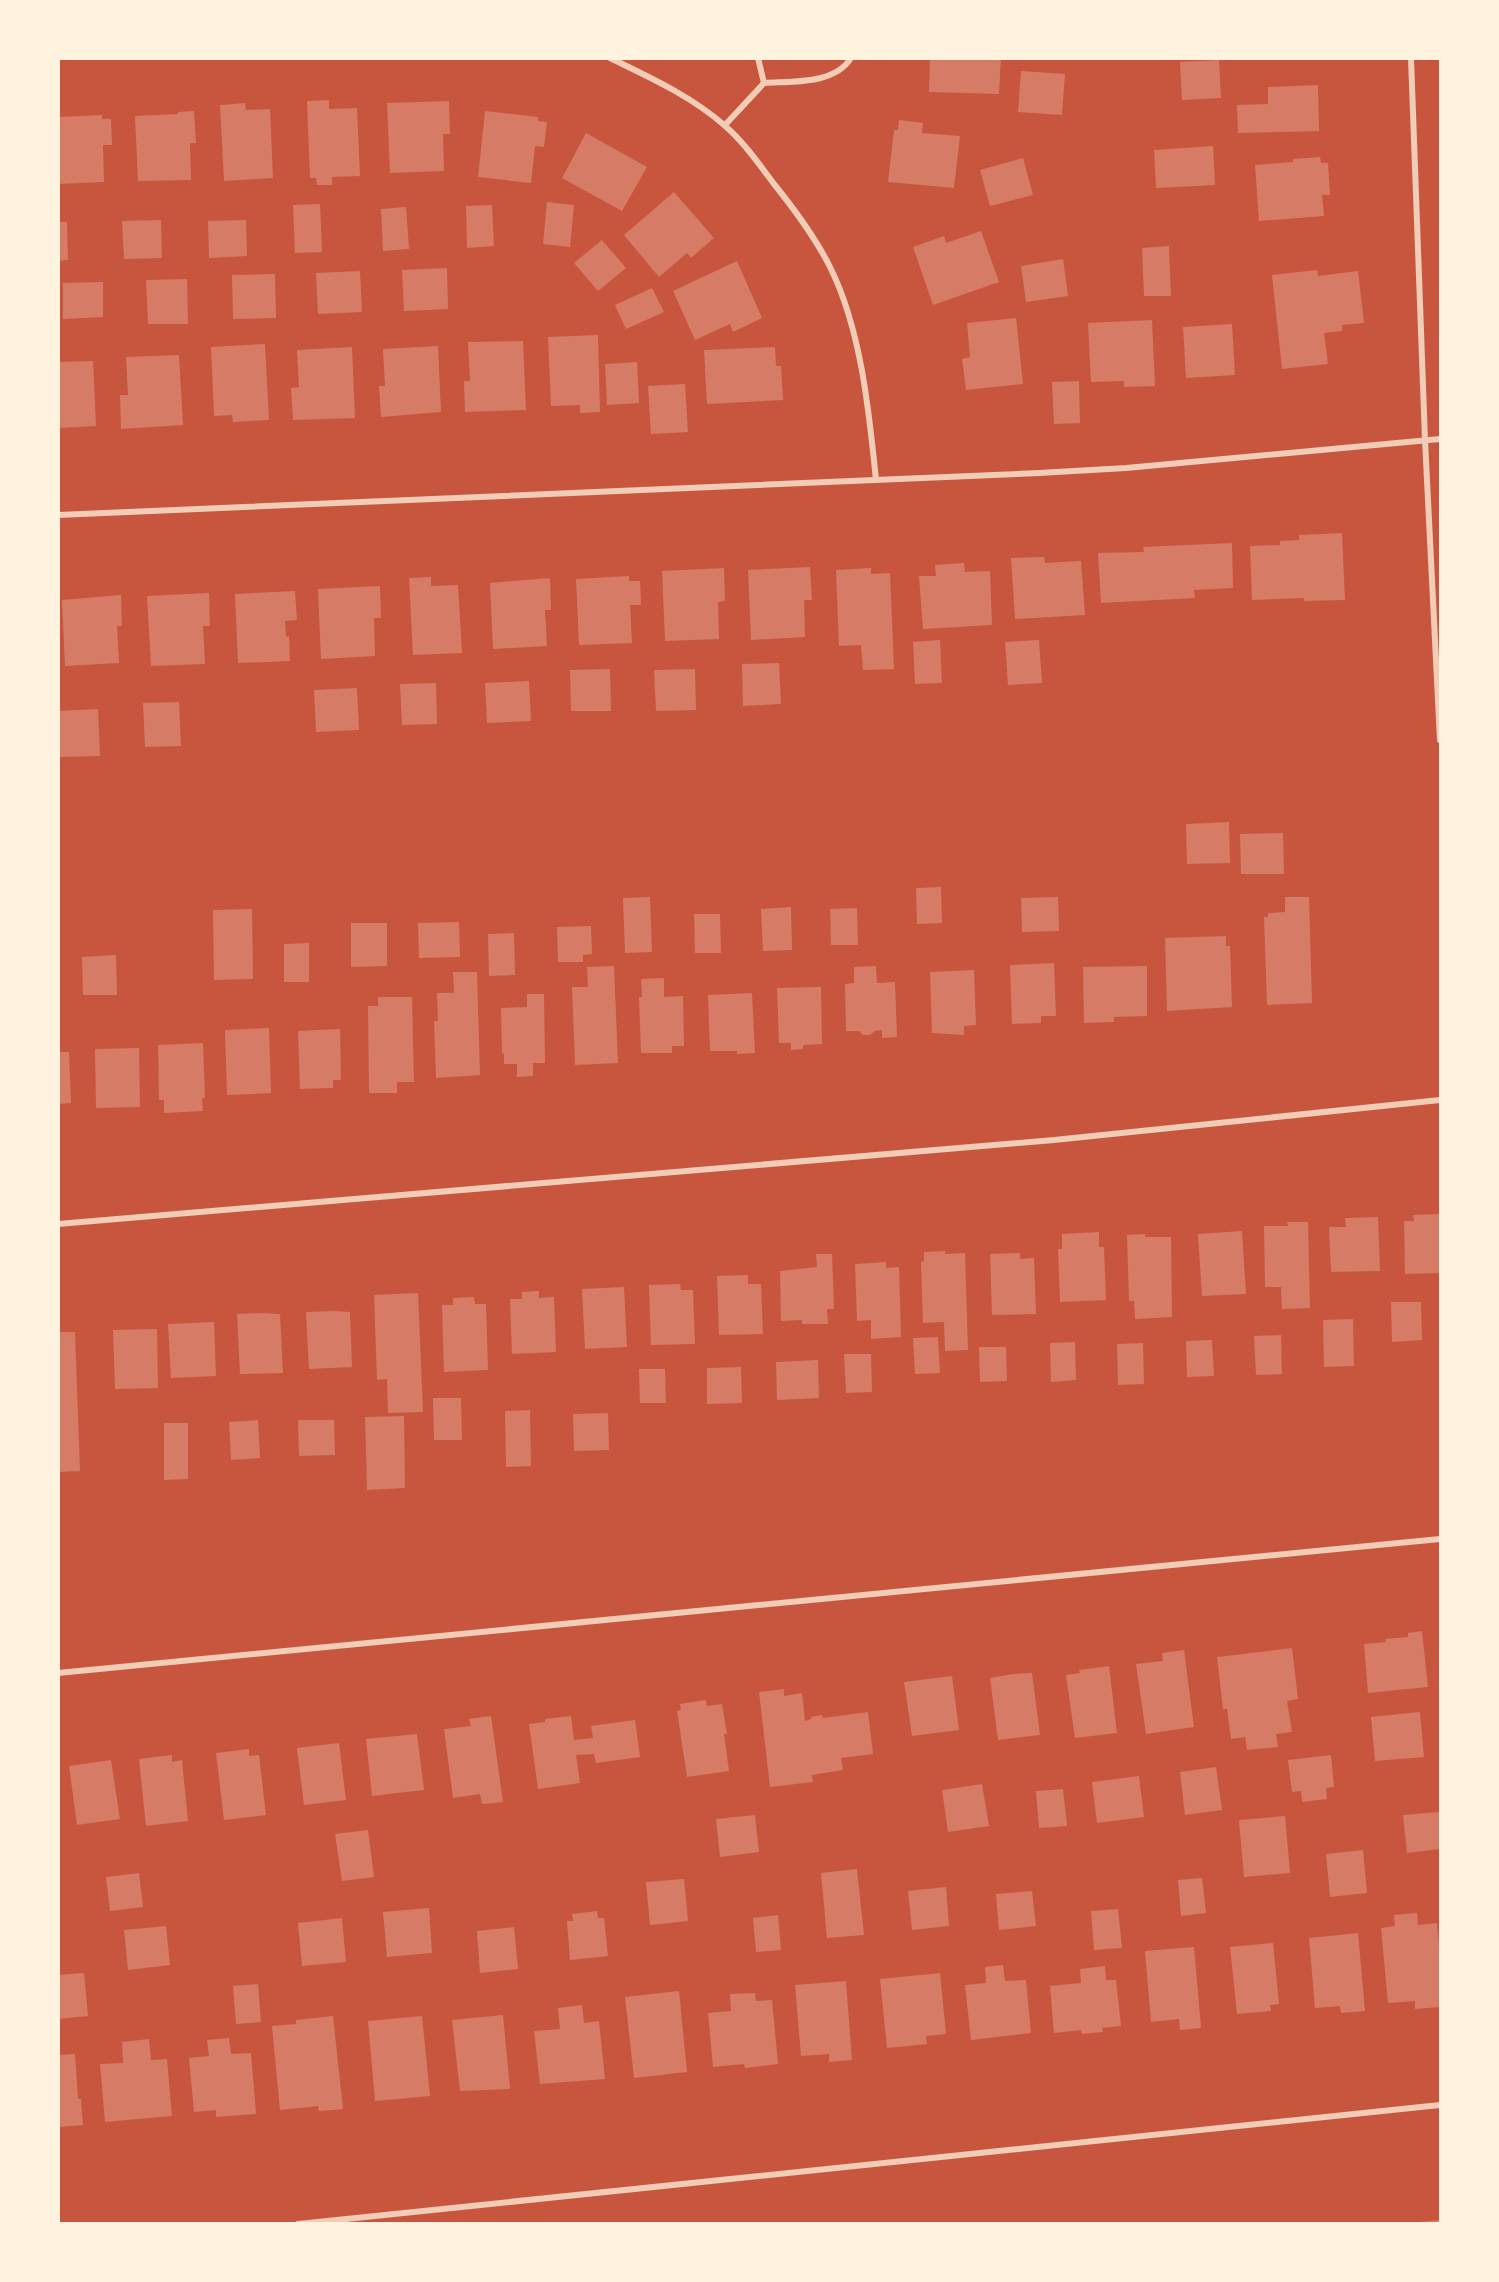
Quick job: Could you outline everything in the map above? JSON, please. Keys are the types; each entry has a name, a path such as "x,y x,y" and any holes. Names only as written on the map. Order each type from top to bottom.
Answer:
{"street":[{"path":"610,58 684,97 725,125 796,211 831,268 844,302 859,360 876,480"},
{"path":"758,58 764,83"},
{"path":"725,125 764,83 832,75 846,67 851,58"},
{"path":"1411,58 1425,440 1440,740"},
{"path":"58,514 1126,468 1440,439"},
{"path":"58,1224 1054,1140 1440,1100"},
{"path":"58,1673 1440,1539"},
{"path":"298,2223 1440,2105"}],"building":[{"path":"930,58 1001,58 999,94 929,92"},
{"path":"1219,60 1221,98 1182,100 1180,62"},
{"path":"1021,71 1065,74 1062,115 1018,112"},
{"path":"1318,85 1319,131 1238,133 1237,105 1268,104 1268,87"},
{"path":"329,100 329,109 357,108 360,176 332,177 332,185 317,185 316,178 310,178 307,101"},
{"path":"449,101 450,134 443,134 444,171 390,173 387,103"},
{"path":"245,103 246,110 270,109 273,178 224,181 220,105"},
{"path":"194,111 196,143 190,143 191,180 138,181 135,116"},
{"path":"485,111 538,117 538,121 547,122 544,147 535,146 531,183 478,177"},
{"path":"102,115 102,119 111,119 112,145 103,145 104,182 58,184 58,117"},
{"path":"899,120 923,123 922,133 960,136 954,188 888,182 894,130 898,130"},
{"path":"586,133 647,167 622,211 562,178"},
{"path":"1213,146 1215,185 1156,188 1154,150"},
{"path":"1320,157 1321,163 1328,163 1330,195 1322,195 1324,216 1259,221 1255,165"},
{"path":"1023,158 1033,195 990,206 980,170"},
{"path":"674,192 714,238 691,258 687,253 659,277 624,235"},
{"path":"547,202 574,205 570,247 543,244"},
{"path":"320,204 322,252 295,253 293,205"},
{"path":"492,205 494,246 467,248 466,206"},
{"path":"406,207 409,249 383,251 381,209"},
{"path":"161,220 162,258 124,259 122,221"},
{"path":"246,220 247,256 209,258 208,221"},
{"path":"58,222 67,222 68,260 58,261"},
{"path":"981,231 999,282 933,305 913,247 944,236 946,243"},
{"path":"602,240 626,268 598,291 574,263"},
{"path":"1169,246 1171,296 1144,296 1142,248"},
{"path":"1063,259 1068,296 1026,302 1021,266"},
{"path":"737,261 762,318 733,332 730,324 695,340 673,291"},
{"path":"447,268 448,309 404,311 402,270"},
{"path":"1317,270 1318,276 1358,271 1364,323 1342,325 1342,331 1324,333 1328,364 1282,369 1272,275"},
{"path":"360,271 362,312 318,314 316,273"},
{"path":"275,274 276,318 233,319 232,275"},
{"path":"187,279 188,324 148,324 146,280"},
{"path":"103,282 103,317 63,319 63,283"},
{"path":"652,288 664,312 626,329 615,305"},
{"path":"1016,318 1023,384 966,390 962,359 970,357 967,323"},
{"path":"1152,320 1155,386 1124,387 1124,381 1091,382 1088,323"},
{"path":"1232,324 1235,375 1186,378 1183,327"},
{"path":"598,335 600,412 580,413 580,405 551,406 548,337"},
{"path":"523,341 526,410 465,412 464,381 470,381 468,342"},
{"path":"265,344 269,420 233,422 232,415 214,416 211,347"},
{"path":"438,346 441,412 381,417 379,386 385,386 383,349"},
{"path":"352,347 355,418 293,420 291,388 299,387 297,350"},
{"path":"775,347 776,366 781,366 783,400 707,404 704,350"},
{"path":"179,355 183,425 121,429 120,395 128,395 126,357"},
{"path":"93,361 96,426 58,428 58,362"},
{"path":"637,362 639,403 607,405 605,364"},
{"path":"1079,381 1080,423 1054,424 1052,382"},
{"path":"685,384 688,432 651,434 648,386"},
{"path":"1342,533 1345,600 1304,601 1304,598 1252,600 1250,546 1280,545 1280,541 1299,540 1299,535"},
{"path":"1232,543 1233,588 1194,590 1195,598 1101,603 1098,553 1144,552 1143,547"},
{"path":"1044,557 1045,563 1081,561 1085,615 1015,619 1011,558"},
{"path":"964,563 965,572 990,571 992,625 923,629 919,576 936,576 935,565"},
{"path":"810,567 812,600 804,600 805,637 751,640 748,570"},
{"path":"724,568 725,601 718,602 719,639 665,641 662,571"},
{"path":"871,568 871,574 890,573 894,669 863,670 861,645 839,646 836,570"},
{"path":"629,576 629,581 640,581 641,605 630,605 632,643 579,645 576,579"},
{"path":"431,577 431,586 458,585 462,653 413,655 409,578"},
{"path":"550,578 551,610 545,610 547,646 493,649 490,583"},
{"path":"380,586 381,618 374,618 375,656 321,659 318,589"},
{"path":"295,591 297,620 285,621 286,637 289,636 290,661 238,663 235,594"},
{"path":"209,593 210,626 203,626 205,664 151,666 147,596"},
{"path":"121,595 122,626 117,626 119,663 65,666 62,600"},
{"path":"940,640 942,683 915,684 913,642"},
{"path":"1039,640 1042,683 1008,685 1005,642"},
{"path":"779,663 781,704 743,706 742,664"},
{"path":"610,669 611,711 571,711 570,670"},
{"path":"695,669 696,710 656,711 654,670"},
{"path":"529,681 531,721 487,723 485,683"},
{"path":"436,683 437,724 402,725 400,684"},
{"path":"357,688 359,730 316,732 314,690"},
{"path":"179,702 181,746 145,747 143,703"},
{"path":"98,709 100,756 59,757 58,711"},
{"path":"1229,822 1230,863 1187,864 1186,824"},
{"path":"1283,833 1284,874 1241,874 1240,834"},
{"path":"941,887 942,923 917,924 916,888"},
{"path":"650,897 652,952 625,953 623,898"},
{"path":"1058,897 1059,931 1022,932 1021,898"},
{"path":"1285,897 1309,897 1312,1003 1267,1005 1264,917 1268,917 1268,913 1285,912"},
{"path":"791,907 792,950 763,951 761,909"},
{"path":"857,908 858,945 831,945 830,909"},
{"path":"252,909 253,979 214,980 213,910"},
{"path":"694,914 720,914 721,953 695,953"},
{"path":"459,922 460,957 419,958 418,923"},
{"path":"351,923 387,923 387,966 351,967"},
{"path":"591,926 592,954 583,955 583,962 558,962 557,927"},
{"path":"514,933 515,975 489,976 488,934"},
{"path":"1226,936 1226,946 1230,946 1232,1007 1167,1011 1165,938"},
{"path":"309,943 309,982 284,982 284,944"},
{"path":"116,955 117,995 83,995 82,957"},
{"path":"1054,963 1056,1016 1041,1016 1041,1023 1012,1024 1010,965"},
{"path":"614,966 618,1063 575,1065 572,987 588,987 587,967"},
{"path":"876,966 877,983 895,982 897,1037 882,1038 882,1030 870,1035 863,1035 859,1031 846,1031 845,984 854,983 854,967"},
{"path":"1147,966 1147,1016 1114,1017 1114,1022 1084,1023 1083,967"},
{"path":"974,970 976,1025 964,1026 964,1035 932,1033 930,972"},
{"path":"453,972 477,972 480,1075 436,1078 434,1021 438,1021 437,993 454,993"},
{"path":"664,978 664,997 683,996 684,1046 672,1046 672,1053 641,1053 639,997 642,997 641,979"},
{"path":"821,987 822,1044 803,1045 803,1049 791,1050 791,1043 779,1043 777,988"},
{"path":"752,993 755,1053 710,1051 708,995"},
{"path":"527,994 544,994 545,1063 533,1063 533,1076 517,1077 517,1064 504,1064 501,1008 527,1007"},
{"path":"378,997 412,997 414,1082 397,1082 397,1093 369,1093 368,1006 378,1006"},
{"path":"269,1028 271,1093 227,1095 225,1030"},
{"path":"340,1029 341,1080 333,1080 333,1088 300,1089 298,1031"},
{"path":"203,1043 205,1098 202,1098 203,1111 164,1113 164,1100 159,1100 158,1045"},
{"path":"139,1048 140,1107 96,1108 95,1049"},
{"path":"58,1052 69,1052 71,1103 58,1104"},
{"path":"1440,1214 1440,1273 1405,1274 1404,1221 1414,1221 1413,1215"},
{"path":"1378,1217 1380,1271 1331,1272 1329,1227 1346,1227 1345,1218"},
{"path":"1287,1222 1308,1222 1310,1308 1282,1309 1281,1287 1265,1287 1264,1226 1288,1226"},
{"path":"1242,1231 1246,1294 1202,1296 1198,1234"},
{"path":"1099,1232 1099,1247 1104,1247 1106,1300 1060,1302 1058,1249 1062,1249 1062,1234"},
{"path":"1145,1234 1145,1237 1171,1237 1172,1317 1135,1319 1134,1301 1129,1301 1127,1235"},
{"path":"945,1251 945,1254 965,1253 968,1350 945,1351 944,1322 923,1323 921,1262 924,1261 924,1252"},
{"path":"1020,1253 1020,1259 1034,1258 1036,1314 992,1315 990,1254"},
{"path":"816,1254 832,1254 834,1309 827,1309 828,1324 802,1324 802,1320 781,1321 780,1271 817,1267"},
{"path":"886,1262 886,1268 899,1267 901,1337 871,1339 871,1320 857,1321 855,1264"},
{"path":"748,1275 748,1284 761,1284 763,1334 719,1335 717,1276"},
{"path":"680,1284 681,1290 693,1290 695,1344 651,1345 649,1285"},
{"path":"624,1287 627,1347 585,1349 582,1289"},
{"path":"539,1291 539,1298 554,1297 556,1352 512,1354 510,1299 522,1299 522,1292"},
{"path":"418,1293 423,1412 388,1413 387,1379 377,1380 374,1295"},
{"path":"474,1297 475,1304 486,1304 488,1370 444,1372 442,1305 453,1305 453,1298"},
{"path":"1391,1302 1421,1302 1422,1340 1392,1342"},
{"path":"306,1312 350,1312 352,1367 309,1369"},
{"path":"237,1314 280,1314 283,1373 240,1374"},
{"path":"1353,1319 1354,1366 1324,1367 1323,1320"},
{"path":"214,1322 216,1376 171,1378 168,1324"},
{"path":"157,1329 158,1388 115,1389 113,1330"},
{"path":"58,1332 75,1332 80,1471 58,1472"},
{"path":"1281,1335 1282,1374 1256,1375 1254,1336"},
{"path":"938,1337 940,1373 915,1374 913,1338"},
{"path":"1212,1340 1214,1376 1187,1377 1186,1341"},
{"path":"1075,1342 1076,1380 1051,1382 1050,1343"},
{"path":"1143,1343 1144,1384 1118,1385 1117,1344"},
{"path":"979,1347 1006,1347 1007,1381 980,1382"},
{"path":"844,1354 871,1354 872,1392 846,1393"},
{"path":"818,1360 819,1398 777,1400 776,1362"},
{"path":"741,1367 742,1403 707,1404 707,1368"},
{"path":"639,1369 665,1369 666,1403 640,1403"},
{"path":"433,1398 461,1398 462,1440 434,1440"},
{"path":"530,1410 531,1466 506,1467 505,1411"},
{"path":"608,1413 609,1450 574,1451 573,1414"},
{"path":"404,1416 405,1488 367,1490 365,1417"},
{"path":"258,1420 260,1458 231,1460 229,1422"},
{"path":"298,1420 334,1420 335,1455 299,1456"},
{"path":"164,1423 188,1423 188,1479 164,1480"},
{"path":"1422,1631 1428,1687 1368,1693 1364,1644 1386,1642 1385,1639 1408,1637 1408,1633"},
{"path":"1292,1648 1298,1699 1287,1701 1292,1732 1276,1734 1278,1747 1247,1750 1245,1737 1231,1739 1227,1709 1223,1709 1217,1657"},
{"path":"1184,1650 1194,1727 1146,1734 1136,1664 1163,1661 1162,1653"},
{"path":"1109,1666 1117,1733 1075,1738 1066,1675 1080,1673 1079,1670"},
{"path":"1032,1673 1040,1735 998,1740 990,1678"},
{"path":"952,1676 959,1730 912,1736 904,1682"},
{"path":"784,1689 784,1696 802,1693 805,1721 822,1715 823,1718 868,1712 873,1754 841,1758 843,1770 812,1775 813,1782 770,1787 759,1692"},
{"path":"706,1700 707,1706 722,1704 727,1734 724,1734 729,1771 687,1777 677,1711 681,1710 680,1704"},
{"path":"1420,1712 1424,1757 1375,1761 1371,1717"},
{"path":"491,1716 503,1802 482,1804 480,1794 453,1798 444,1729 471,1726 469,1719"},
{"path":"571,1716 574,1740 593,1738 591,1726 635,1720 640,1757 596,1763 594,1754 576,1755 580,1783 538,1789 529,1724 545,1722 545,1719"},
{"path":"417,1734 424,1790 372,1796 366,1739"},
{"path":"339,1743 346,1800 304,1805 297,1748"},
{"path":"249,1749 249,1756 259,1755 266,1815 224,1820 216,1753"},
{"path":"172,1755 172,1762 182,1760 188,1821 146,1826 139,1759"},
{"path":"1331,1755 1334,1787 1326,1788 1327,1799 1302,1802 1301,1791 1292,1792 1288,1760"},
{"path":"111,1760 120,1819 77,1825 69,1766"},
{"path":"1216,1767 1222,1810 1185,1815 1180,1772"},
{"path":"1139,1776 1144,1817 1097,1823 1092,1782"},
{"path":"982,1784 989,1826 948,1832 942,1790"},
{"path":"1063,1789 1067,1826 1039,1828 1036,1791"},
{"path":"1440,1812 1440,1849 1407,1853 1403,1815"},
{"path":"755,1815 759,1852 720,1857 716,1819"},
{"path":"1285,1816 1290,1873 1244,1877 1239,1820"},
{"path":"368,1830 374,1877 342,1881 335,1834"},
{"path":"1363,1850 1367,1893 1330,1897 1326,1854"},
{"path":"857,1869 864,1935 827,1938 821,1873"},
{"path":"139,1873 143,1907 110,1911 106,1877"},
{"path":"1202,1878 1206,1913 1181,1916 1178,1880"},
{"path":"684,1879 688,1921 650,1925 646,1882"},
{"path":"946,1887 949,1926 912,1930 908,1891"},
{"path":"1032,1891 1036,1926 999,1930 996,1894"},
{"path":"429,1908 432,1953 387,1957 383,1912"},
{"path":"1118,1909 1122,1948 1094,1950 1091,1911"},
{"path":"597,1911 598,1918 604,1918 608,1956 570,1960 567,1921 573,1921 572,1914"},
{"path":"1417,1913 1418,1925 1437,1923 1440,1955 1440,2007 1415,2009 1415,2001 1388,2003 1381,1928 1395,1926 1394,1915"},
{"path":"778,1915 781,1950 756,1952 753,1918"},
{"path":"342,1918 346,1962 302,1966 298,1923"},
{"path":"166,1926 170,1965 128,1970 124,1930"},
{"path":"514,1927 518,1969 480,1973 477,1931"},
{"path":"1358,1933 1365,2011 1341,2013 1340,2006 1315,2008 1309,1938"},
{"path":"1273,1943 1279,2004 1270,2005 1271,2011 1237,2014 1230,1947"},
{"path":"1194,1947 1201,2028 1180,2030 1179,2019 1151,2022 1145,1951"},
{"path":"1003,1965 1005,1981 1026,1980 1031,2033 971,2040 965,1985 986,1983 985,1967"},
{"path":"1105,1966 1106,1980 1116,1980 1121,2026 1102,2028 1103,2032 1082,2034 1081,2030 1054,2033 1050,1986 1081,1983 1080,1969"},
{"path":"84,1973 88,2016 58,2019 58,1975"},
{"path":"940,1973 946,2034 926,2036 927,2044 887,2048 880,1979"},
{"path":"846,1981 852,2060 829,2062 829,2054 801,2056 795,1985"},
{"path":"258,1984 261,2022 236,2024 233,1986"},
{"path":"679,1991 687,2072 634,2078 625,1997"},
{"path":"755,1993 756,2001 772,2000 778,2064 745,2068 744,2064 713,2067 708,2013 731,2011 730,1994"},
{"path":"582,2005 584,2023 599,2021 605,2079 540,2084 534,2031 560,2029 558,2008"},
{"path":"503,2015 510,2089 460,2091 452,2020"},
{"path":"333,2016 343,2109 319,2111 318,2106 280,2110 272,2026 296,2024 296,2020"},
{"path":"422,2016 430,2096 375,2101 368,2021"},
{"path":"229,2038 231,2054 251,2053 256,2114 216,2117 216,2110 194,2112 189,2058 209,2056 207,2040"},
{"path":"149,2039 151,2060 167,2059 172,2116 105,2122 100,2064 123,2063 122,2042"},
{"path":"75,2054 78,2099 81,2099 83,2125 58,2127 58,2055"},
{"path":"1440,2220 1440,2224 1419,2224 1419,2222"}]}
